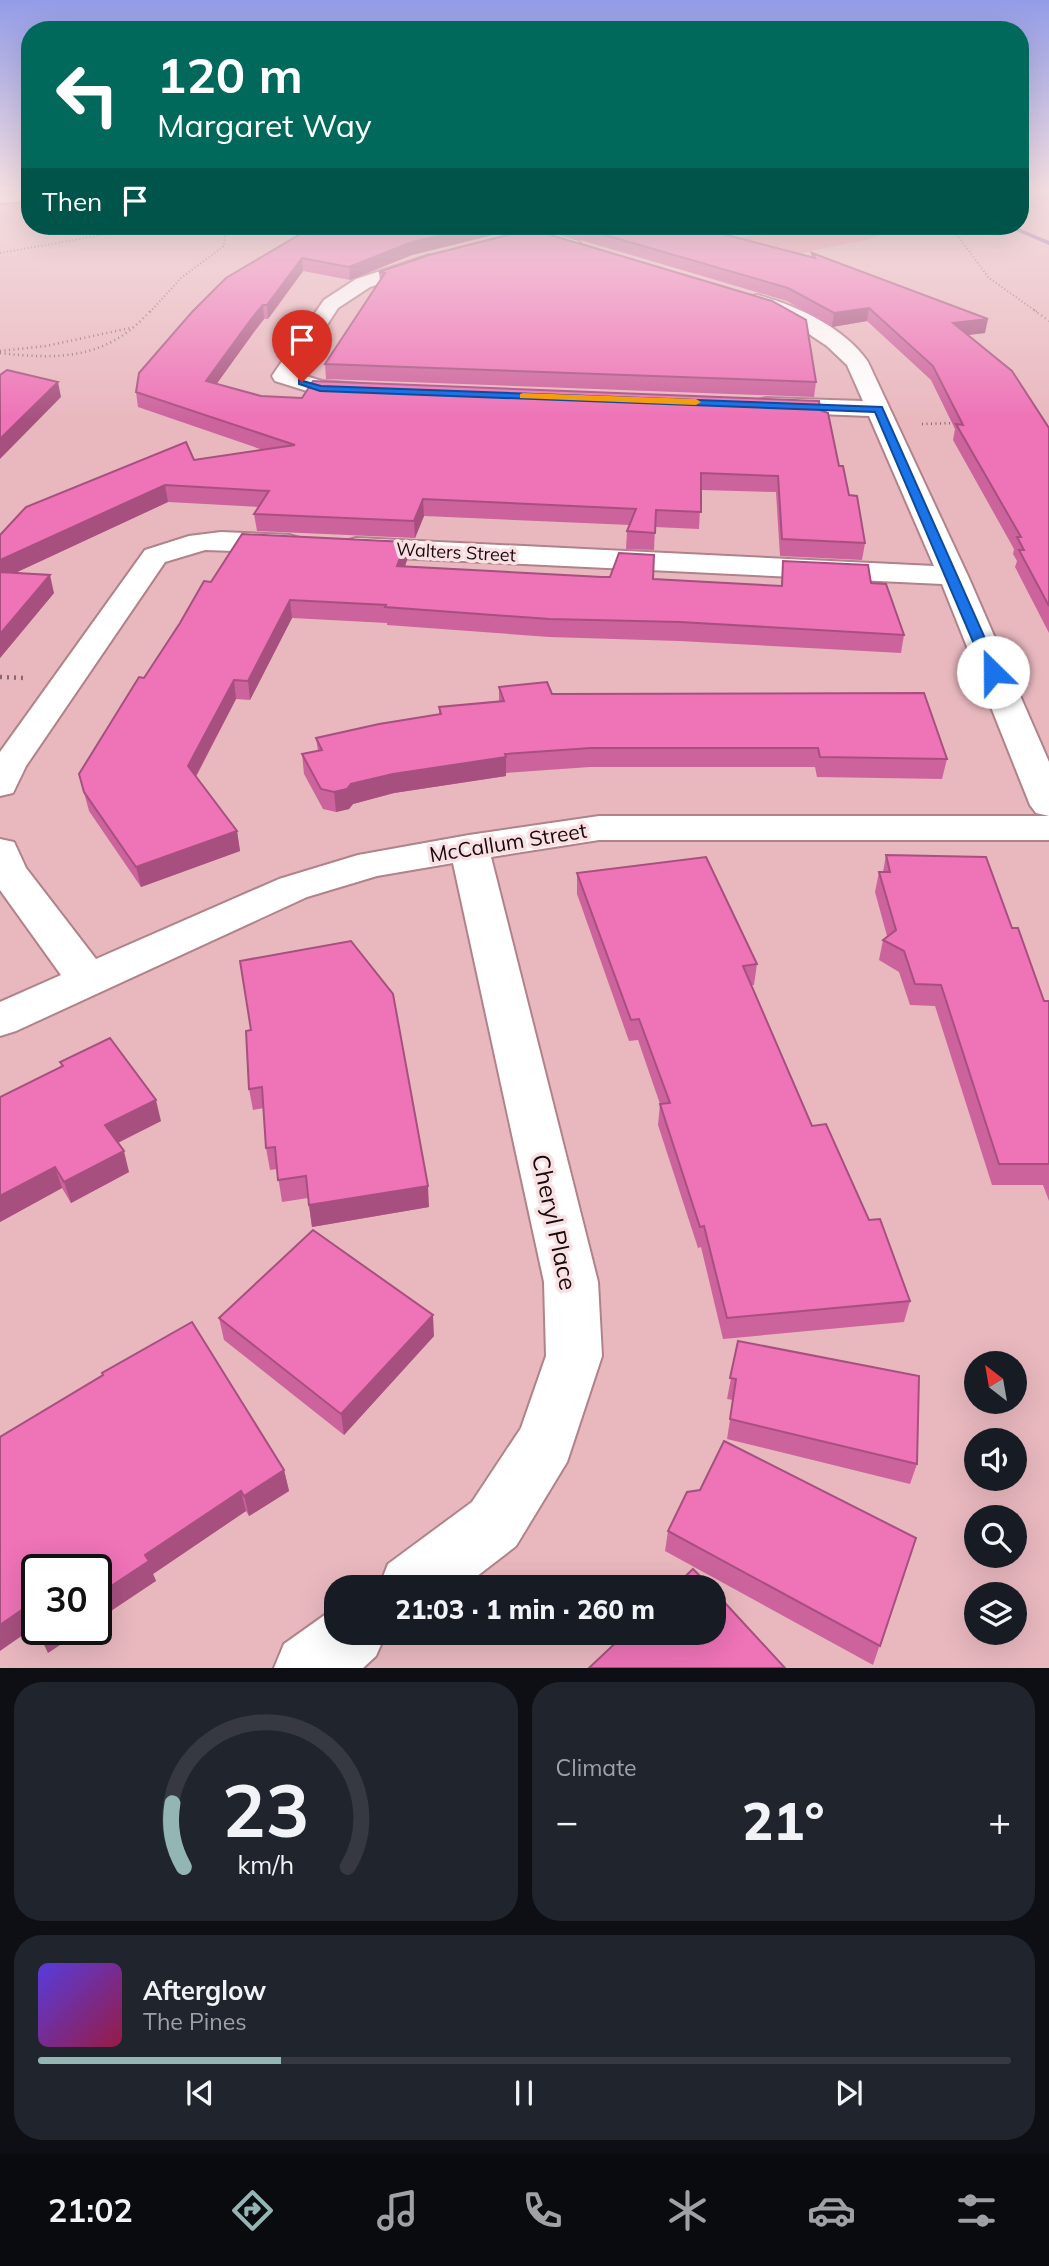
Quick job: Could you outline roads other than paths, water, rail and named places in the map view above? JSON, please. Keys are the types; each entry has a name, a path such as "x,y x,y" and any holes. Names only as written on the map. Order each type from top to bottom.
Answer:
{"street":[{"path":"390,391 320,388 284,376 331,304 363,283 418,265"},
{"path":"739,296 779,307 810,322 834,339 857,362 953,576 1049,805"},
{"path":"750,404 883,417"},
{"name":"Walters Street","path":"0,785 8,766 155,556 178,545 208,540 953,576"},
{"name":"McCallum Street","path":"0,1020 293,888 372,863 599,828 1049,828"},
{"name":"Cheryl Place","path":"427,1575 494,1524 546,1441 574,1356 571,1282 469,847"},
{"path":"0,851 7,870 88,980"},
{"path":"308,1668 338,1645"}]}
